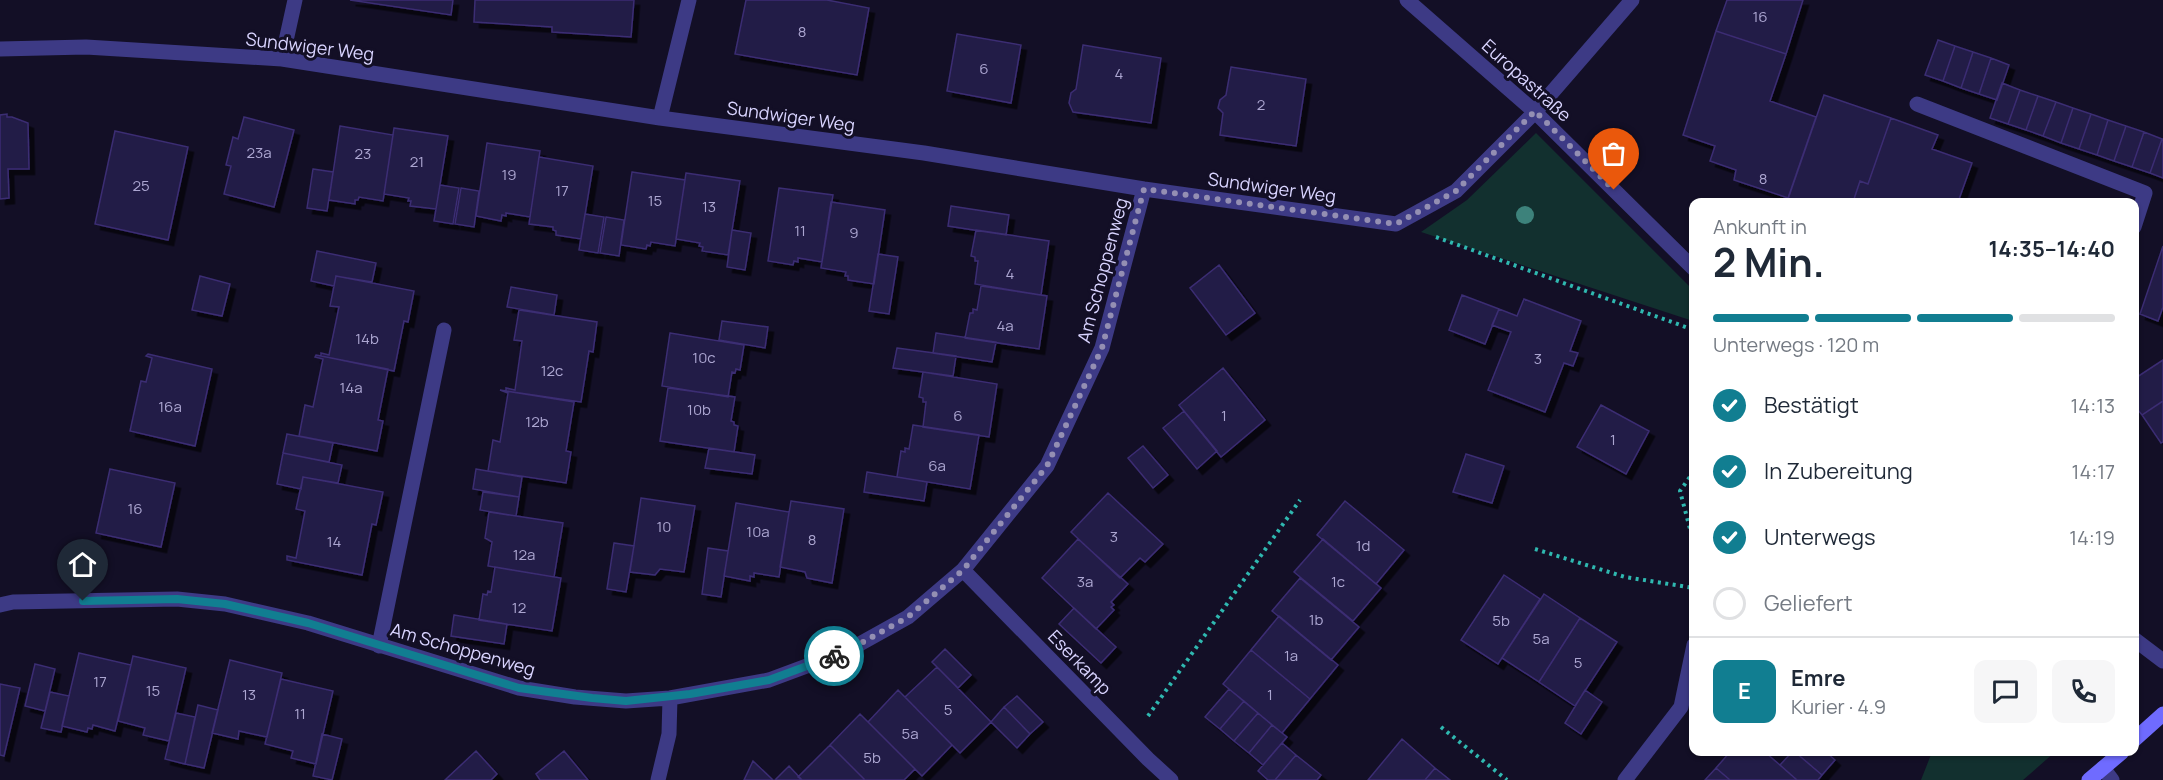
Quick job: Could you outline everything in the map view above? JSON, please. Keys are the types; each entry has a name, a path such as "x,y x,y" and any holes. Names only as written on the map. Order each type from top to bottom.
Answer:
{"main road":[{"path":"2139,736 2163,714"},
{"path":"2089,780 2108,774 2119,756"}],"street":[{"path":"282,59 295,0"},
{"path":"660,118 689,0"},
{"name":"Europastraße","path":"1407,0 1535,111 1689,264"},
{"path":"1396,224 1456,191 1535,111 1632,0"},
{"name":"Sundwiger Weg","path":"0,49 86,47 282,59 660,118 924,153 1144,189 1396,224"},
{"path":"1917,104 2145,193 2139,212"},
{"name":"Am Schoppenweg","path":"0,605 13,602 177,599 225,604 298,621 519,688 575,697 626,701 670,698 769,680 847,651 908,617 963,570 1047,466 1102,348 1144,189"},
{"path":"379,646 444,330"},
{"name":"Eserkamp","path":"963,570 1171,780"},
{"path":"2139,643 2163,661"},
{"path":"1625,780 1681,708 1689,669"},
{"path":"658,780 669,734 670,698"}],"path":[{"path":"1396,224 1689,328"},
{"path":"1689,478 1680,491 1689,525"},
{"path":"1130,741 1300,500"},
{"path":"1535,549 1625,577 1689,587"},
{"path":"1442,727 1507,780"}],"green space":[{"path":"1536,133 1689,286 1689,320 1421,232 1467,200"},
{"path":"1930,756 2050,756 2023,780 1921,780"}],"building":[{"path":"350,0 453,0 451,15"},
{"path":"475,0 634,0 631,37 552,32 552,27 474,22"},
{"path":"746,0 827,0 869,8 857,75 735,54"},
{"path":"1727,0 1803,0 1786,54 1716,31"},
{"path":"1716,31 1786,54 1770,101 1816,117 1788,198 1734,180 1736,170 1710,161 1715,146 1683,135"},
{"path":"957,34 1021,45 1011,103 947,91"},
{"path":"1938,40 1955,46 1943,81 1925,75"},
{"path":"1083,45 1161,58 1151,123 1073,112 1069,103 1071,93 1076,89"},
{"path":"1955,46 1973,52 1961,88 1943,81"},
{"path":"1973,52 1991,58 1979,94 1961,88"},
{"path":"1991,58 2009,65 1997,100 1979,94"},
{"path":"1231,67 1306,79 1296,146 1220,135 1223,113 1218,108 1220,100 1226,95"},
{"path":"2002,83 2020,90 2008,124 1990,118"},
{"path":"2020,90 2038,96 2026,130 2008,124"},
{"path":"1824,95 1891,118 1868,184 1860,181 1854,198 1788,198"},
{"path":"2038,96 2056,102 2043,136 2026,130"},
{"path":"2056,102 2073,108 2061,143 2043,136"},
{"path":"2073,108 2091,114 2079,149 2061,143"},
{"path":"7,114 7,117 28,123 29,169 8,169 9,198 0,199 0,115"},
{"path":"2091,114 2108,120 2097,155 2079,149"},
{"path":"244,117 294,130 274,207 224,194 231,166 226,165 233,137 238,139"},
{"path":"1891,118 1938,135 1932,149 1972,163 1959,198 1854,198 1860,181 1868,184"},
{"path":"2108,120 2126,126 2114,161 2097,155"},
{"path":"340,126 393,135 383,201 359,197 355,200 355,204 329,200"},
{"path":"2126,126 2144,132 2132,167 2114,161"},
{"path":"394,128 448,136 436,209 410,206 409,198 384,194"},
{"path":"115,131 188,147 168,240 95,224"},
{"path":"2144,132 2162,139 2150,173 2132,167"},
{"path":"2163,139 2163,178 2150,173"},
{"path":"487,143 540,151 530,217 506,213 506,216 502,215 501,221 476,216"},
{"path":"539,157 593,166 581,239 556,235 553,227 529,224"},
{"path":"313,169 333,172 327,211 307,208"},
{"path":"632,172 685,180 675,246 651,242 646,249 621,245"},
{"path":"686,173 740,181 728,255 702,251 703,247 699,246 700,243 676,239"},
{"path":"440,185 459,188 453,224 434,221"},
{"path":"461,188 479,191 474,227 455,224"},
{"path":"779,188 833,195 822,262 798,258 798,262 794,261 793,265 768,261"},
{"path":"831,202 885,210 874,284 848,280 848,276 845,276 846,272 821,268"},
{"path":"951,206 1009,215 1006,235 948,226"},
{"path":"585,214 604,217 598,253 579,250"},
{"path":"606,217 624,220 619,256 600,253"},
{"path":"732,230 751,233 745,270 727,267"},
{"path":"976,230 1049,241 1041,295 975,284 978,261 971,256"},
{"path":"2163,246 2163,307 2158,321 2140,314"},
{"path":"317,251 376,263 372,282 336,276 334,286 311,281"},
{"path":"878,254 898,257 889,314 869,311"},
{"path":"1219,265 1255,313 1226,335 1190,288"},
{"path":"200,276 230,284 222,316 192,310"},
{"path":"336,276 414,291 408,322 404,321 394,371 321,356 321,353 329,355 339,307 330,306"},
{"path":"981,286 1047,296 1039,349 965,338 970,313 973,313 973,309 977,310"},
{"path":"511,287 557,295 554,315 507,307"},
{"path":"1462,295 1499,309 1485,344 1449,330"},
{"path":"1524,299 1581,321 1570,351 1578,353 1573,366 1564,363 1545,412 1488,390 1511,332 1492,325 1499,309 1517,316"},
{"path":"519,310 597,322 593,352 589,351 581,402 506,391 506,388 515,390 522,341 514,340"},
{"path":"722,321 768,327 765,348 719,340"},
{"path":"670,333 744,345 740,370 736,369 735,373 732,372 728,397 662,386"},
{"path":"936,333 996,342 992,362 933,353"},
{"path":"897,348 956,356 953,376 893,368"},
{"path":"148,354 212,369 195,446 130,431 141,381 146,382 152,358 146,356"},
{"path":"316,355 388,369 378,420 383,421 377,451 299,436 305,405 313,407 323,359 315,357"},
{"path":"2163,360 2163,401 2142,415 2139,411 2139,376"},
{"path":"1223,368 1265,420 1221,457 1179,405"},
{"path":"923,372 997,384 989,437 923,427 926,402 919,397"},
{"path":"668,388 735,397 731,421 738,426 734,452 660,441"},
{"path":"500,390 574,402 566,451 571,452 566,483 488,471 493,440 500,442 508,393"},
{"path":"2163,401 2163,442 2161,443 2142,415"},
{"path":"1601,405 1649,431 1626,474 1577,447"},
{"path":"1184,411 1217,451 1197,469 1163,428"},
{"path":"913,425 979,435 970,489 897,477 901,451 905,452 905,448 909,449"},
{"path":"287,434 333,443 329,462 283,453"},
{"path":"1143,446 1168,475 1153,488 1128,458"},
{"path":"709,448 755,455 752,474 705,468"},
{"path":"283,453 342,465 338,483 303,477 301,489 277,484"},
{"path":"1466,454 1504,466 1492,503 1453,492"},
{"path":"110,469 175,483 161,547 96,533"},
{"path":"476,469 522,477 519,497 473,489"},
{"path":"867,472 927,482 924,501 864,492"},
{"path":"303,477 383,492 376,525 372,524 362,575 287,560 287,556 296,558 305,511 296,509"},
{"path":"483,492 519,497 516,516 480,510"},
{"path":"1108,493 1163,544 1145,562 1140,558 1120,578 1071,532"},
{"path":"641,498 695,506 684,572 660,569 655,575 630,572"},
{"path":"791,501 844,509 832,583 807,578 805,572 780,567"},
{"path":"1345,501 1404,550 1376,584 1317,535"},
{"path":"736,503 789,512 779,577 754,573 754,577 750,576 750,581 724,576"},
{"path":"489,512 563,523 554,577 488,566 492,542 485,538"},
{"path":"1078,539 1128,584 1111,602 1114,610 1096,629 1042,578"},
{"path":"1323,539 1381,588 1353,621 1294,572"},
{"path":"614,543 634,546 626,592 607,589"},
{"path":"708,548 728,551 721,597 702,594"},
{"path":"495,567 561,578 552,631 479,620 483,594 487,595 488,591 491,592"},
{"path":"1504,575 1540,599 1498,664 1461,640"},
{"path":"1300,578 1359,627 1331,660 1272,611"},
{"path":"1544,594 1580,618 1539,682 1502,658"},
{"path":"1074,608 1116,647 1101,663 1059,624"},
{"path":"454,615 507,624 504,644 451,636"},
{"path":"1279,616 1338,665 1310,699 1251,650"},
{"path":"1580,618 1617,642 1575,706 1539,682"},
{"path":"945,649 971,675 958,688 932,662"},
{"path":"1251,650 1310,699 1282,733 1223,684"},
{"path":"79,653 131,665 115,731 93,725 92,729 88,728 87,732 62,726"},
{"path":"133,656 186,668 169,741 143,735 145,728 118,721"},
{"path":"230,660 282,673 267,737 239,731 238,739 212,733"},
{"path":"35,664 55,669 45,711 25,706"},
{"path":"937,667 991,722 960,753 905,697"},
{"path":"281,679 333,691 316,764 291,758 293,751 265,744"},
{"path":"0,684 20,688 4,756 0,755"},
{"path":"1229,689 1244,701 1220,729 1205,717"},
{"path":"898,690 952,745 922,776 868,722"},
{"path":"1585,690 1602,702 1581,734 1565,723"},
{"path":"50,692 69,696 61,732 41,728"},
{"path":"1017,696 1043,722 1030,734 1004,707"},
{"path":"1244,701 1258,713 1234,741 1220,729"},
{"path":"198,705 218,710 204,768 185,764"},
{"path":"1004,707 1030,734 1017,748 991,722"},
{"path":"176,713 195,717 185,764 165,759"},
{"path":"1258,713 1272,725 1249,753 1234,741"},
{"path":"860,714 915,769 904,780 865,780 830,745"},
{"path":"1272,725 1287,737 1263,765 1249,753"},
{"path":"322,734 342,739 332,780 313,776"},
{"path":"1402,739 1435,768 1425,780 1368,780"},
{"path":"1282,743 1296,755 1275,780 1268,780 1258,771"},
{"path":"830,745 865,780 802,780 798,777"},
{"path":"476,751 497,774 491,780 445,780"},
{"path":"564,751 588,780 540,780 536,774"},
{"path":"1296,755 1321,775 1317,780 1275,780"},
{"path":"1726,756 1770,756 1797,780 1730,780 1716,768"},
{"path":"1788,756 1800,756 1822,775 1818,780 1797,780 1780,765"},
{"path":"1800,756 1830,756 1835,760 1822,775"},
{"path":"753,761 773,780 744,780"},
{"path":"789,766 802,780 775,780"},
{"path":"1435,768 1450,780 1425,780"},
{"path":"1716,768 1730,780 1705,780"}],"way so far":[{"path":"834,656 908,617 963,570 1047,466 1102,348 1144,189 1396,224 1456,191 1535,111 1614,190"}],"route":[{"path":"83,601 177,599 225,604 308,623 519,688 575,697 626,701 670,698 769,680 834,656"}]}
